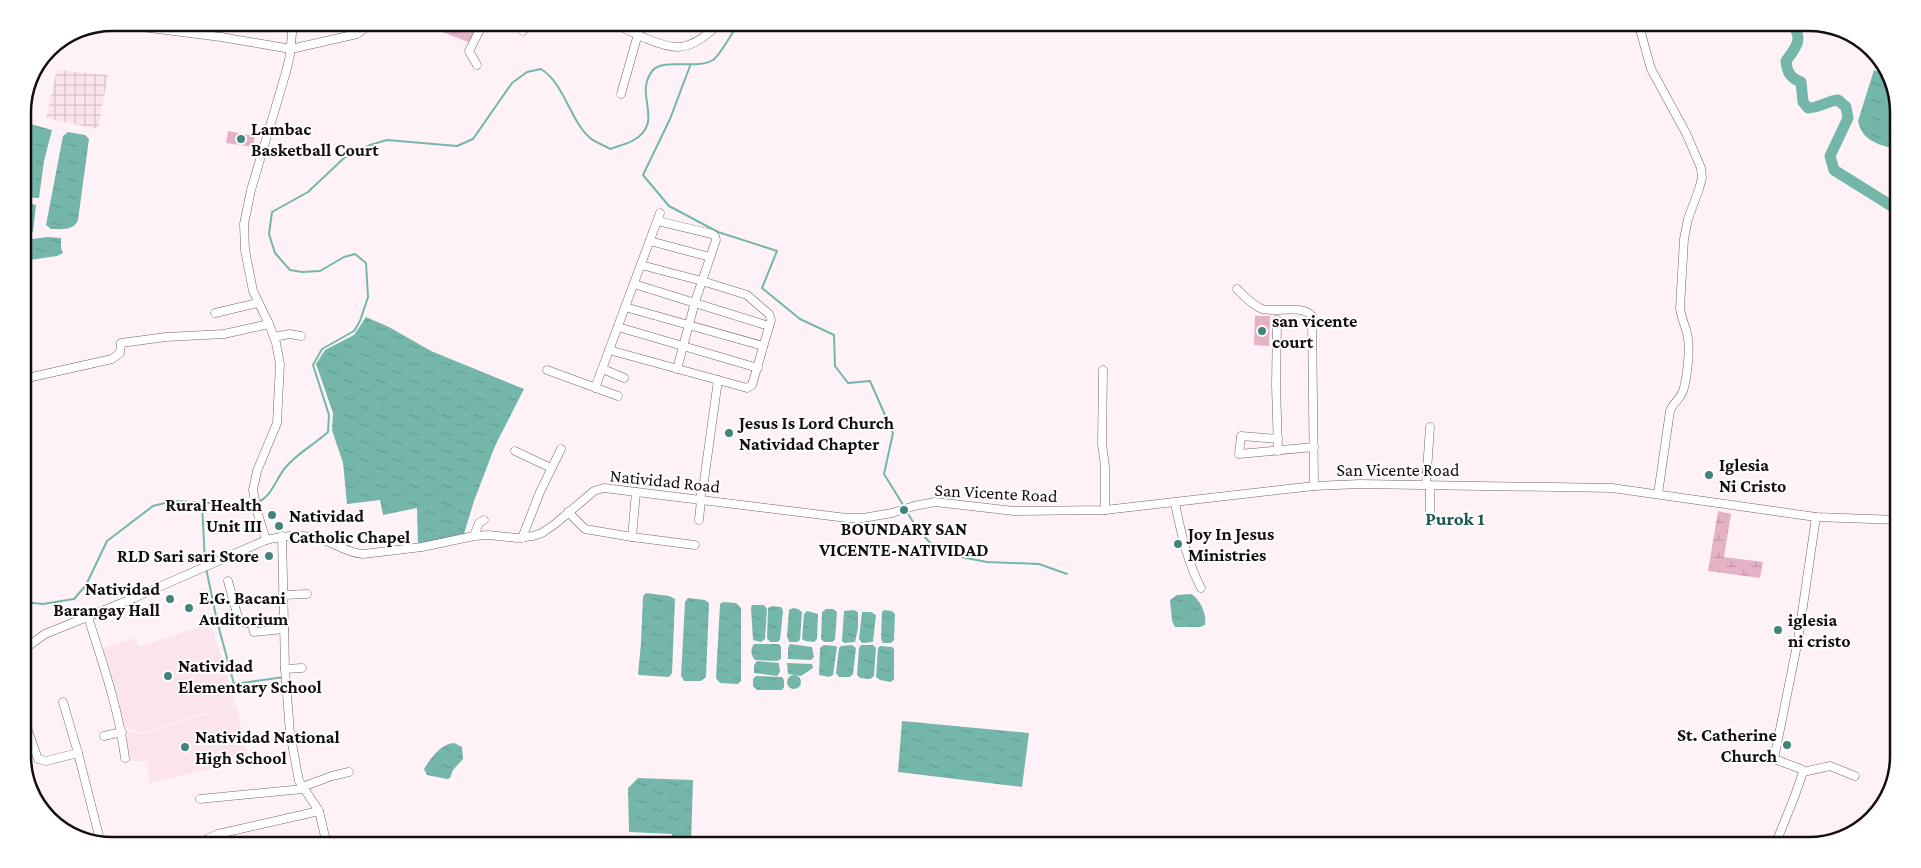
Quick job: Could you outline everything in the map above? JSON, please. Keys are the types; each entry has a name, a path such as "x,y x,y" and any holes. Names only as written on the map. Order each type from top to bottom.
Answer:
{"street":[{"path":"193,31 291,49 357,34 361,31"},
{"path":"266,540 254,496 256,476 273,436 278,417 280,364 274,337 252,291 244,241 244,224 246,208 276,111 291,49 292,31"},
{"path":"477,65 468,51 479,31"},
{"path":"632,31 660,44 678,47 696,42 710,31"},
{"path":"1641,31 1652,69 1686,133 1701,168 1702,178 1688,218 1684,239 1680,308 1688,340 1685,385 1682,394 1670,411 1658,494"},
{"path":"621,94 638,34"},
{"path":"595,388 659,217 715,236 716,240 695,302 677,369"},
{"path":"650,241 710,257"},
{"path":"609,350 749,388 752,385 771,320 770,314 747,295 642,265"},
{"path":"634,284 769,326"},
{"path":"1237,289 1254,305 1260,308 1267,310 1302,310 1307,311 1312,316 1314,486"},
{"path":"215,313 258,303"},
{"path":"626,307 764,346"},
{"path":"1277,320 1278,451"},
{"path":"31,378 112,359 120,353 121,343 166,337 224,334 269,324"},
{"path":"618,327 758,368"},
{"path":"274,337 290,334 301,336"},
{"path":"602,369 624,378"},
{"path":"547,370 618,396"},
{"path":"1103,370 1102,444 1105,467 1105,510"},
{"path":"699,520 718,380"},
{"path":"1430,427 1428,485 1430,522"},
{"path":"1278,438 1241,436 1239,454 1314,447"},
{"path":"522,538 561,449"},
{"path":"515,451 552,468"},
{"name":"San Vicente Road","path":"899,510 935,502 1014,511 1105,510 1314,486 1428,485 1612,488 1816,517 1890,520"},
{"name":"Natividad Road","path":"31,644 45,634 266,540 282,536 299,535 316,538 363,554 422,547 474,536 488,535 522,538 542,534 586,496 599,489 847,518 863,518 899,510"},
{"path":"632,537 636,492"},
{"path":"1175,503 1185,551 1190,567 1201,588"},
{"path":"568,512 585,529 695,545"},
{"path":"1803,772 1801,769 1774,759 1798,640 1816,517"},
{"path":"474,536 479,523 484,520"},
{"path":"282,536 285,669 290,733 297,774 303,788 319,811 325,837"},
{"path":"228,581 239,621 252,624 254,632 284,629"},
{"path":"283,595 307,594"},
{"path":"88,617 110,686 122,732 125,758"},
{"path":"285,669 302,668"},
{"path":"63,702 99,835"},
{"path":"104,736 122,732"},
{"path":"31,740 38,760 46,761 78,754"},
{"path":"1803,772 1830,766 1855,776"},
{"path":"200,799 303,788 332,776 349,772"},
{"path":"1779,837 1803,772"},
{"path":"211,837 319,811"}],"shaded area":[{"path":"57,70 108,75 98,129 46,118"},
{"name":"Natividad Elementary School","path":"210,623 236,704 141,733 124,727 101,649 135,638 138,647"},
{"name":"Natividad National High School","path":"236,705 249,760 150,783 147,761 127,761 121,729 140,734 147,733"}],"green space":[{"path":"440,31 477,31 471,43"},
{"name":"Lambac Basketball Court","path":"228,131 255,136 253,147 226,143"},
{"name":"san vicente court","path":"1255,316 1270,316 1269,346 1254,345"},
{"path":"1718,511 1731,514 1724,557 1763,562 1760,578 1708,571"}],"water":[{"path":"1874,70 1879,72 1881,76 1888,96 1890,107 1890,147 1873,142 1868,138 1860,128 1858,121"},
{"path":"31,124 52,130 44,161 39,198 31,198"},
{"path":"68,132 85,135 89,139 78,220 70,228 51,229 46,225 63,136"},
{"path":"31,204 36,205 33,232 31,232"},
{"path":"61,238 63,253 57,256 31,260 31,239"},
{"path":"366,317 389,327 431,351 524,389 495,446 474,501 464,534 418,546 417,508 383,515 380,500 347,504 343,463 332,430 333,413 316,364 325,350 354,335"},
{"path":"646,593 669,596 675,599 672,673 669,677 638,674 643,596"},
{"path":"1191,594 1202,607 1205,625 1200,627 1175,627 1172,621 1170,600 1177,595"},
{"path":"688,598 705,600 709,603 706,677 701,681 684,681 681,676 685,602"},
{"path":"723,602 736,603 741,608 741,681 738,684 720,683 716,678 720,604"},
{"path":"752,605 764,605 767,609 765,639 761,642 753,640"},
{"path":"772,606 781,607 783,611 780,640 777,642 770,642 767,638 768,608"},
{"path":"793,608 802,612 800,640 789,642 787,636 789,610"},
{"path":"826,609 833,609 837,612 835,640 832,642 824,642 821,639 822,612"},
{"path":"854,610 858,612 858,628 855,642 844,643 842,641 844,611"},
{"path":"884,610 892,611 895,614 894,640 891,643 883,643 881,639 882,612"},
{"path":"807,611 818,614 817,639 814,642 802,639 804,614"},
{"path":"862,612 871,612 876,615 873,642 862,643 859,639"},
{"path":"754,644 779,644 781,647 781,659 777,661 755,660 751,652"},
{"path":"790,644 812,647 814,657 811,660 788,659"},
{"path":"824,645 837,647 833,675 829,677 819,675 820,648"},
{"path":"852,645 856,648 853,674 850,677 839,677 836,673 839,648"},
{"path":"861,645 873,645 876,648 874,676 870,679 860,678 857,675 859,648"},
{"path":"880,646 892,647 894,649 894,679 891,682 880,680 876,677 878,648"},
{"path":"757,661 779,663 780,672 777,676 754,673 754,665"},
{"path":"787,663 812,664 813,668 801,676 788,674"},
{"path":"791,675 797,675 801,682 797,689 791,689 787,685 787,679"},
{"path":"756,676 782,677 784,687 782,690 757,690 753,686 753,679"},
{"path":"902,721 1029,733 1022,787 898,772"},
{"path":"454,743 462,747 463,759 453,770 450,778 427,775 424,769 433,756 444,746"},
{"path":"638,778 693,780 691,837 672,837 672,834 629,832 628,788"}],"waterway":[{"path":"258,502 263,500 270,492 290,463 328,432 329,415 313,365 322,349 354,331 360,321 368,297 366,263 355,254 344,257 320,271 302,272 290,270 275,253 269,234 272,212 308,192 344,158 370,145 387,140 457,146 473,139 512,83 527,72 541,69 556,83 582,130 589,137 610,149 627,144 642,134 647,125 646,89 648,79 653,70 665,65 698,64 713,60 723,49 734,31"},
{"path":"1796,31 1798,42 1786,61 1786,65 1792,76 1801,82 1803,102 1808,108 1838,100 1846,107 1848,118 1830,156 1834,170 1890,205"},
{"path":"690,66 670,119 643,175 669,206 718,232 777,251 762,288 800,319 834,335 835,366 848,383 870,381 893,433 884,474 905,508"},
{"path":"31,603 43,604 74,599 86,585 107,541 153,506 173,501 249,505 253,503"},
{"path":"202,502 205,564"},
{"path":"907,512 918,530 940,553 987,562 1039,564 1067,574"},
{"path":"206,568 217,621 234,684 284,677"}],"place":[{"name":"Lambac Basketball Court","path":"241,139"},
{"name":"san vicente court","path":"1262,331"},
{"name":"Jesus Is Lord Church Natividad Chapter","path":"729,433"},
{"name":"Iglesia Ni Cristo","path":"1709,475"},
{"name":"BOUNDARY SAN VICENTE-NATIVIDAD","path":"904,510"},
{"name":"Rural Health Unit III","path":"272,515"},
{"name":"Natividad Catholic Chapel","path":"279,526"},
{"name":"Joy In Jesus Ministries","path":"1178,544"},
{"name":"RLD Sari sari Store","path":"269,556"},
{"name":"Natividad Barangay Hall","path":"170,599"},
{"name":"E.G. Bacani Auditorium","path":"189,608"},
{"name":"iglesia ni cristo","path":"1778,630"},
{"name":"Natividad Elementary School","path":"168,676"},
{"name":"St. Catherine Church","path":"1787,745"},
{"name":"Natividad National High School","path":"185,747"}],"district":[{"name":"Purok 1","path":"1455,518"}]}
